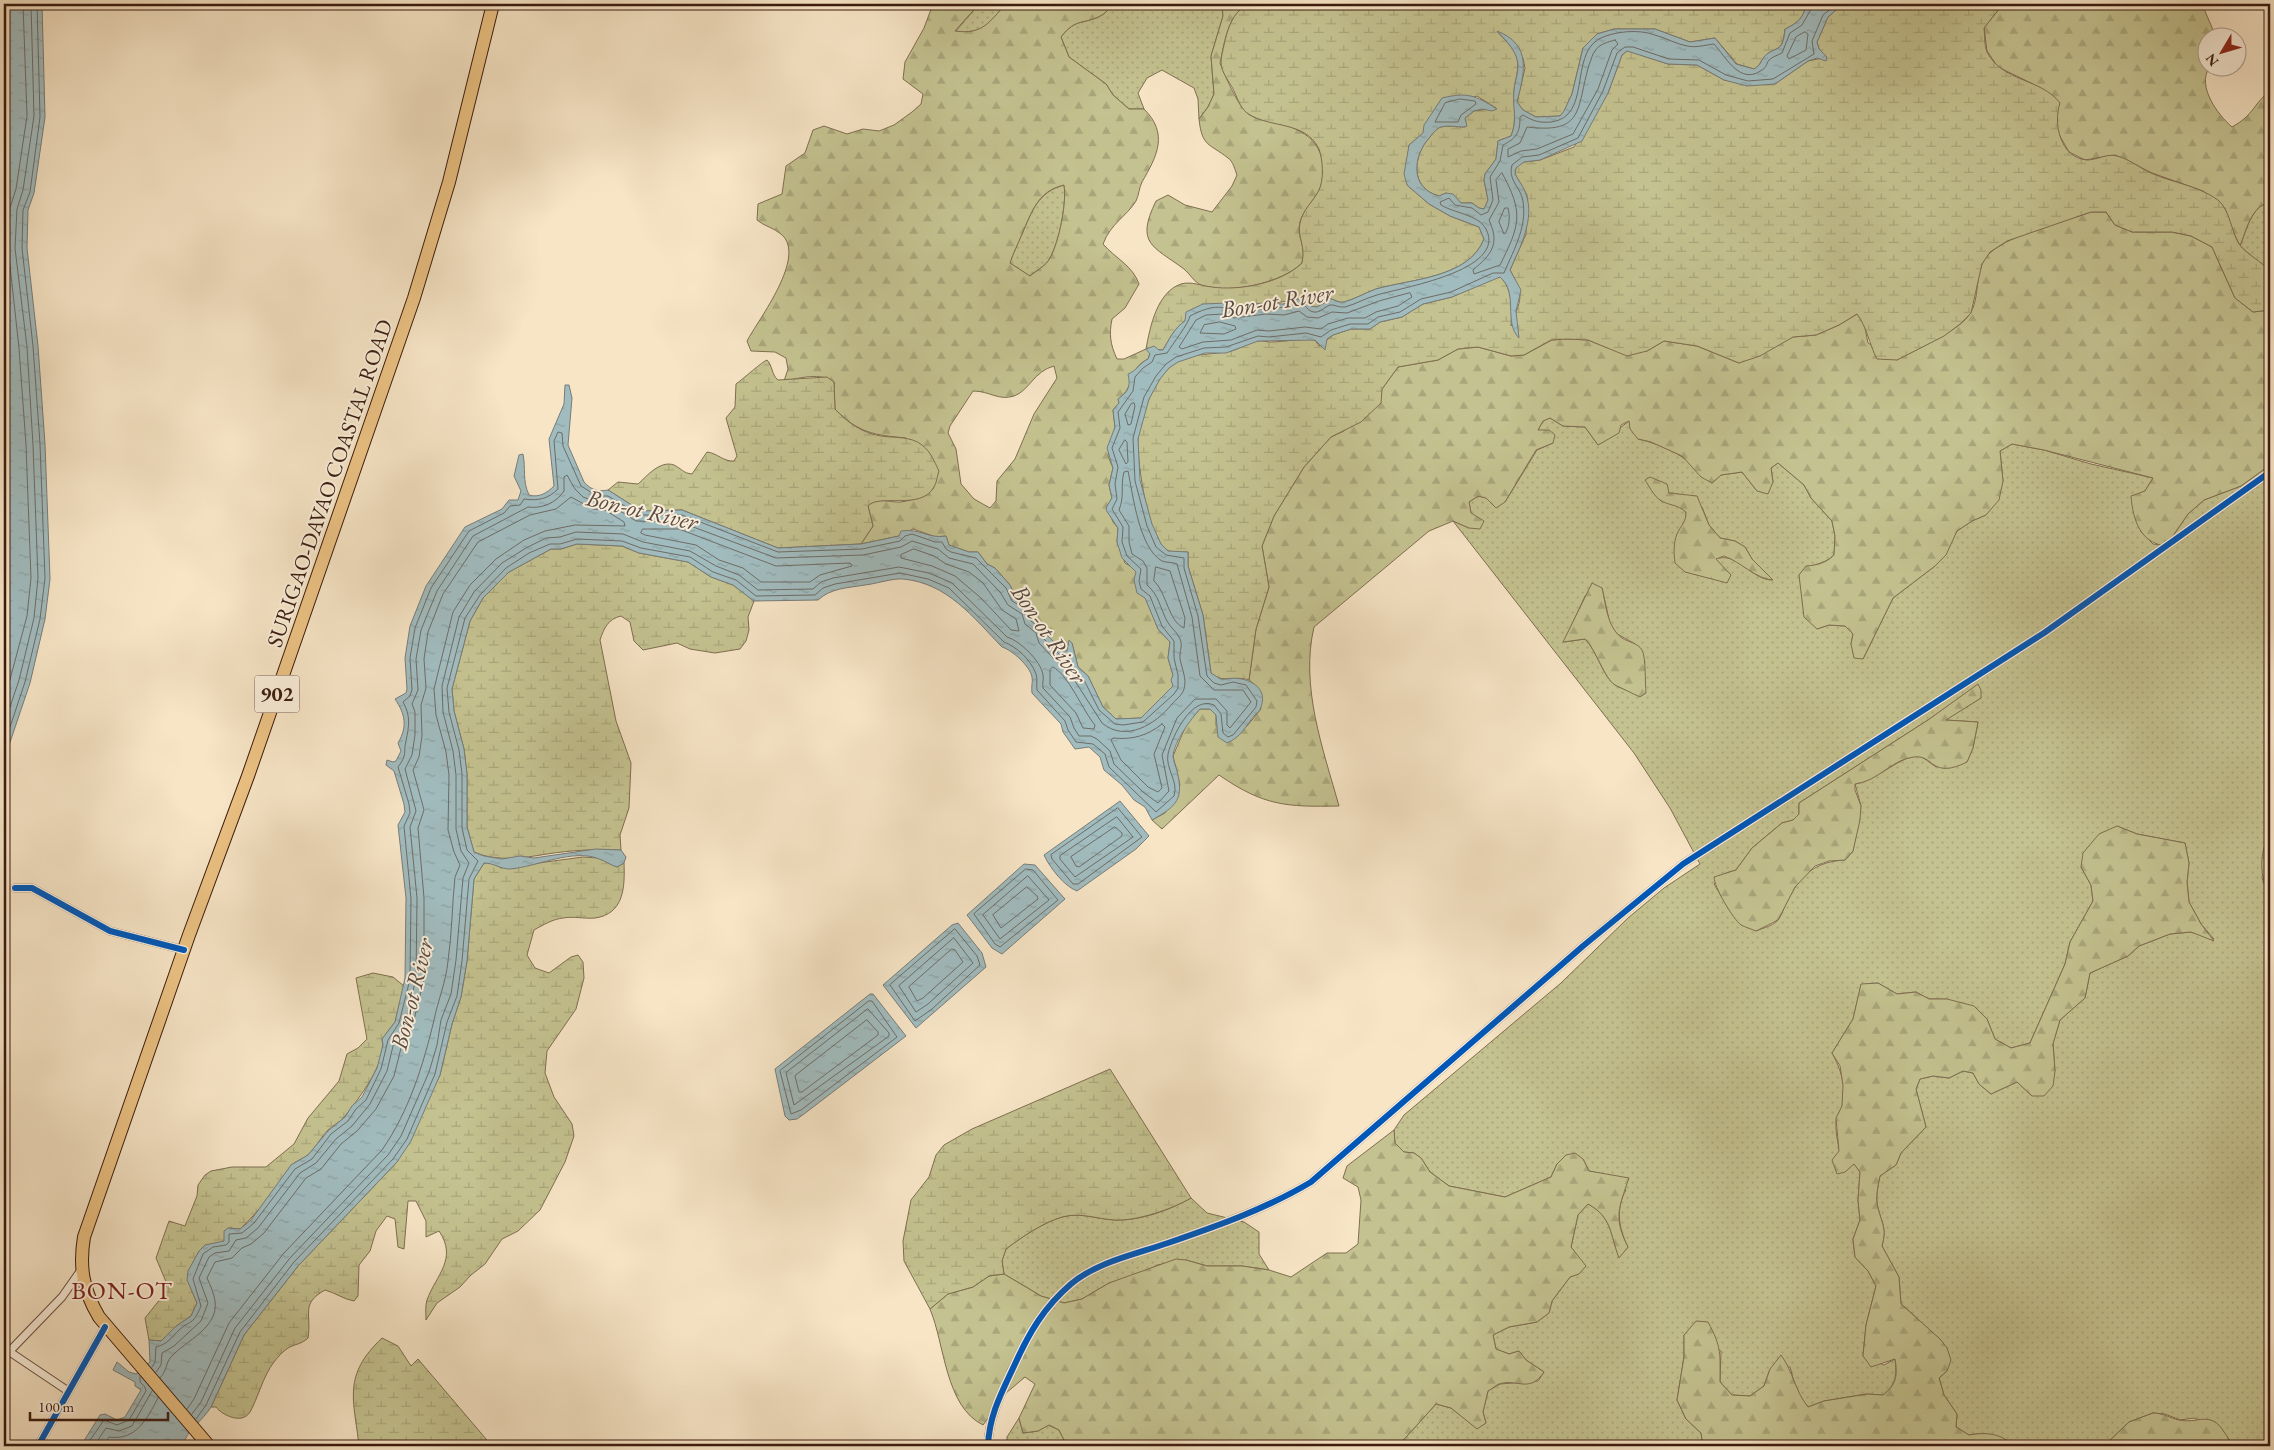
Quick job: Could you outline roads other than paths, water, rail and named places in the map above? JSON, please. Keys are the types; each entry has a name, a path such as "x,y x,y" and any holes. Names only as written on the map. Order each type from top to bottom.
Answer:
{"highway":[{"name":"SURIGAO-DAVAO COASTAL ROAD","path":"209,1446 105,1327 88,1296 80,1270 84,1237 184,950 248,776 414,298 450,182 493,4"}],"street":[{"path":"988,1446 992,1412 1029,1333 1047,1308 1071,1284 1112,1262 1255,1211 1284,1198 1311,1182 1582,946 1683,864 2044,633 2270,472"},
{"path":"15,888 32,888 110,931 184,950"},
{"path":"68,1391 5,1352 62,1297 80,1270"},
{"path":"38,1446 105,1327"}],"water":[{"path":"4,4 42,4 45,117 34,193 28,210 27,248 38,346 45,444 50,579 45,619 30,683 4,760"},
{"name":"Bon-ot River","path":"1805,4 1843,4 1828,17 1817,42 1819,49 1827,57 1826,61 1817,58 1808,61 1775,84 1747,86 1724,80 1697,65 1668,64 1627,51 1622,55 1608,93 1582,141 1540,160 1524,162 1516,168 1515,174 1526,194 1529,214 1525,233 1510,270 1521,290 1516,311 1519,338 1512,324 1509,291 1500,277 1452,297 1423,304 1402,317 1380,322 1370,329 1351,329 1333,335 1327,339 1325,350 1315,340 1258,341 1226,353 1205,353 1178,362 1169,368 1160,379 1149,399 1138,439 1140,480 1152,524 1161,544 1168,551 1188,552 1188,566 1203,615 1211,673 1222,680 1237,678 1251,682 1257,686 1263,699 1259,711 1239,735 1227,743 1218,737 1216,715 1210,709 1200,709 1184,731 1174,750 1173,758 1179,781 1179,795 1173,806 1152,820 1145,807 1134,800 1122,785 1104,770 1100,757 1089,747 1075,749 1063,732 1061,724 1032,693 1031,673 1024,663 1011,651 1002,647 970,613 946,594 933,587 919,582 899,579 840,589 828,593 818,600 754,601 733,585 711,577 688,562 639,553 622,546 577,544 561,549 551,549 509,572 483,598 470,621 452,689 454,711 464,749 467,774 467,827 474,852 502,859 520,856 534,858 596,849 621,850 626,857 624,863 617,867 589,856 578,856 510,869 484,863 474,879 467,961 461,997 452,1024 440,1075 411,1141 397,1162 298,1266 244,1335 211,1407 187,1435 183,1446 67,1446 74,1441 82,1444 100,1415 105,1414 117,1420 125,1417 141,1390 135,1386 135,1382 113,1370 117,1362 129,1372 136,1374 150,1362 149,1340 161,1341 175,1327 191,1316 197,1303 187,1280 188,1271 199,1251 205,1245 224,1241 224,1231 228,1228 240,1229 251,1220 291,1165 308,1155 328,1131 345,1117 352,1106 362,1097 377,1068 383,1045 382,1039 395,1022 405,978 406,898 398,825 405,812 394,771 386,765 387,760 396,761 401,751 398,743 403,731 404,720 395,699 406,693 407,689 405,658 410,626 426,586 465,527 502,509 509,500 518,500 521,491 514,476 519,455 523,454 529,495 543,494 554,486 549,439 564,404 565,385 569,385 572,398 568,445 584,482 592,489 608,490 641,511 682,510 778,548 861,544 899,536 901,531 908,530 940,537 946,536 949,545 969,552 978,552 987,564 995,568 1010,585 1016,598 1032,607 1035,618 1047,628 1047,635 1063,651 1067,651 1069,640 1072,643 1078,667 1088,676 1103,707 1116,719 1141,718 1173,686 1171,680 1173,675 1168,658 1170,642 1158,629 1145,598 1137,593 1134,580 1136,572 1122,558 1117,542 1118,528 1106,510 1112,498 1109,485 1113,468 1107,448 1115,427 1113,410 1119,403 1118,399 1128,389 1128,374 1148,359 1150,354 1146,349 1154,346 1159,350 1163,350 1175,331 1185,321 1186,312 1203,304 1226,303 1233,307 1265,303 1283,304 1305,297 1311,306 1317,307 1326,302 1326,298 1344,302 1376,289 1438,275 1466,262 1476,252 1484,239 1479,227 1450,216 1429,204 1407,185 1404,174 1409,145 1423,133 1424,125 1442,98 1465,95 1477,98 1497,109 1492,111 1482,109 1474,111 1465,118 1467,126 1464,127 1447,126 1438,128 1424,144 1417,161 1417,170 1418,179 1429,192 1439,196 1446,193 1453,194 1461,203 1472,203 1484,209 1488,200 1484,180 1485,174 1496,159 1498,141 1511,136 1514,124 1517,60 1508,43 1497,31 1516,44 1521,52 1523,71 1517,102 1523,110 1536,117 1560,116 1572,94 1583,48 1597,34 1614,29 1655,29 1690,42 1715,38 1736,64 1754,69 1768,53 1780,46 1785,29 1800,20 1804,13"},
{"path":"1120,801 1149,836 1136,849 1077,891 1072,889 1058,876 1044,855"},
{"path":"1024,864 1035,865 1065,899 1002,954 992,948 967,915"},
{"path":"958,923 982,953 986,967 916,1028 883,985 952,925"},
{"path":"870,994 873,994 906,1036 804,1114 797,1119 789,1120 785,1116 775,1069"}],"district":[{"name":"BON-OT","path":"122,1290"}]}
